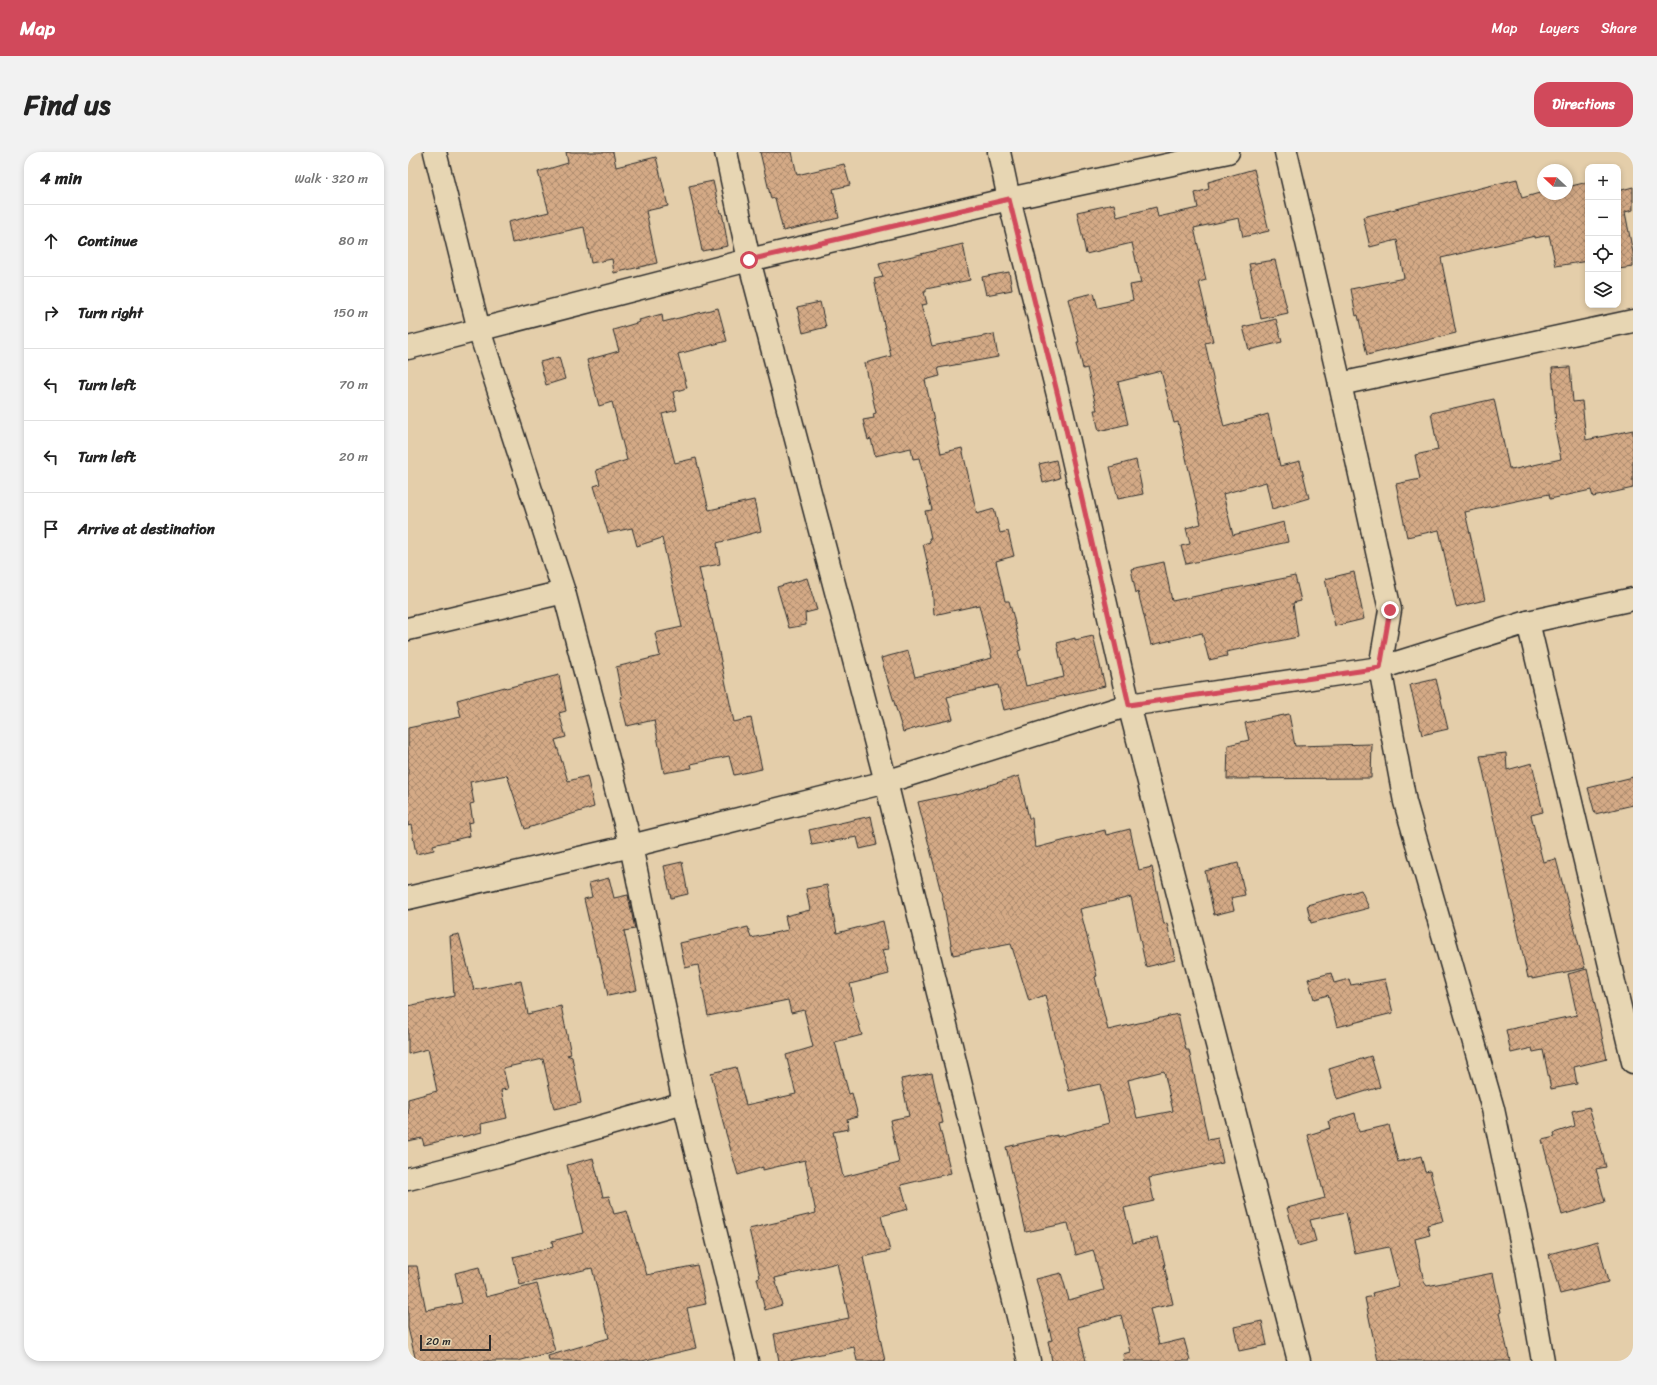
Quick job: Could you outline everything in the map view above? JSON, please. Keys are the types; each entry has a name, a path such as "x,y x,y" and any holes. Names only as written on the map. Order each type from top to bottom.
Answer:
{"street":[{"path":"435,152 479,330 564,592 631,846 684,1103 747,1361"},
{"path":"726,152 749,260 886,782 1029,1361"},
{"path":"999,152 1009,199 1062,412 1129,705 1299,1361"},
{"path":"408,348 749,260 1009,199 1228,152"},
{"path":"1286,152 1340,384 1390,610 1380,668 1405,802 1493,1109 1526,1264 1543,1361"},
{"path":"1340,384 1633,321"},
{"path":"408,629 564,592"},
{"path":"408,898 631,846 886,782 1129,705 1380,668 1528,622 1633,599"},
{"path":"1528,622 1633,1062"},
{"path":"408,1178 497,1156 684,1103"}],"building":[{"path":"566,152 613,152 616,167 656,157 668,206 646,211 657,263 614,273 612,259 591,263 584,227 512,243 508,222 549,212 538,172 568,163"},
{"path":"760,152 792,152 797,175 844,164 850,185 833,189 839,218 783,231 775,198 771,199"},
{"path":"1254,169 1269,231 1243,237 1239,218 1194,228 1206,280 1199,282 1213,341 1205,343 1224,427 1268,414 1280,466 1300,461 1309,498 1272,509 1266,482 1223,494 1233,535 1284,522 1288,542 1186,564 1181,546 1190,544 1186,528 1201,524 1178,422 1174,423 1161,371 1118,382 1128,424 1099,431 1094,410 1097,410 1087,368 1083,369 1077,342 1079,342 1068,299 1094,293 1098,308 1133,300 1130,285 1141,283 1132,243 1086,254 1077,212 1114,204 1117,217 1156,207 1158,217 1198,208 1195,193 1209,189 1208,182"},
{"path":"1517,179 1522,198 1537,194 1537,200 1573,200 1573,186 1585,183 1585,261 1556,266 1549,235 1535,238 1535,236 1441,258 1456,333 1367,355 1358,315 1356,316 1351,289 1404,278 1397,240 1370,247 1363,217"},
{"path":"713,181 720,213 722,212 728,246 702,251 689,186"},
{"path":"1633,187 1633,210 1625,212 1633,253 1633,267 1621,269 1621,200 1621,190"},
{"path":"963,244 970,280 926,289 926,292 924,292 927,304 921,305 932,346 994,334 998,357 938,368 940,376 925,380 941,453 962,448 977,514 994,509 1000,533 1008,531 1014,556 996,561 1005,601 1009,601 1013,615 1021,650 1018,651 1026,686 1064,677 1057,643 1075,638 1075,640 1093,636 1105,686 1004,710 998,685 947,697 953,719 903,732 881,658 908,651 915,677 992,658 979,605 934,615 932,583 923,544 930,542 929,538 931,538 925,511 932,510 919,458 913,459 911,448 875,456 871,439 868,440 863,420 874,418 873,414 876,413 865,363 891,356 874,279 883,277 879,264"},
{"path":"1275,260 1288,313 1261,319 1249,264"},
{"path":"1009,272 1012,290 986,295 982,277"},
{"path":"820,302 826,327 803,333 797,307"},
{"path":"718,308 727,341 678,354 687,388 673,392 677,410 662,414 675,463 696,458 709,510 754,500 761,531 717,543 720,564 699,568 712,619 734,722 751,718 762,769 734,775 729,756 691,764 692,768 664,773 654,720 627,726 620,698 622,698 616,667 660,656 655,633 682,627 662,538 637,546 632,528 608,533 594,486 600,484 596,470 627,460 612,402 599,406 587,360 619,351 613,330 640,322 639,320 662,314 663,322"},
{"path":"1276,319 1282,342 1249,350 1243,327"},
{"path":"559,357 565,379 546,385 540,362"},
{"path":"1570,367 1573,402 1582,401 1586,440 1633,430 1633,488 1593,497 1591,490 1550,499 1549,494 1465,512 1485,600 1456,607 1439,530 1407,537 1396,484 1420,479 1415,455 1438,450 1431,413 1494,399 1509,468 1511,470 1561,459 1554,424 1556,424 1552,368"},
{"path":"1056,460 1060,478 1043,483 1039,464"},
{"path":"1136,460 1143,494 1118,499 1110,467"},
{"path":"1164,562 1172,601 1295,576 1301,601 1293,603 1298,637 1226,652 1227,656 1209,660 1202,633 1151,645 1138,592 1136,593 1131,569"},
{"path":"1354,572 1364,619 1335,626 1325,579"},
{"path":"807,578 817,610 805,613 806,625 789,628 777,587"},
{"path":"559,675 566,711 559,713 566,737 555,740 568,781 587,776 594,807 525,829 507,775 470,782 474,803 470,804 473,822 468,823 470,836 433,845 434,850 416,854 411,825 408,826 408,728 461,717 457,700"},
{"path":"1436,679 1448,729 1422,735 1410,685"},
{"path":"1289,714 1295,746 1372,744 1371,778 1227,779 1228,745 1249,740 1245,723"},
{"path":"1506,753 1507,770 1532,763 1543,812 1531,815 1543,862 1556,859 1585,968 1532,979 1532,977 1528,978 1480,756"},
{"path":"1019,776 1029,818 1032,818 1035,848 1105,830 1106,835 1130,829 1139,870 1152,867 1164,924 1167,923 1175,960 1146,967 1131,897 1080,909 1097,976 1095,977 1108,1030 1178,1014 1186,1050 1189,1050 1208,1140 1218,1138 1223,1163 1149,1178 1154,1201 1124,1208 1133,1243 1158,1237 1173,1304 1150,1309 1159,1345 1184,1339 1190,1361 1124,1361 1123,1354 1130,1352 1121,1315 1078,1327 1086,1361 1052,1361 1048,1341 1052,1340 1036,1279 1061,1273 1069,1300 1104,1290 1093,1250 1076,1255 1068,1223 1026,1232 1006,1147 1057,1135 1057,1137 1109,1123 1100,1084 1069,1091 1045,995 1029,1001 1011,944 953,955 943,900 918,802 956,795","holes":["1164,1071 1173,1111 1137,1118 1128,1080"]},
{"path":"1633,777 1633,805 1595,814 1588,788"},
{"path":"871,816 877,845 860,849 857,837 812,845 809,830"},
{"path":"682,862 688,894 671,898 664,866"},
{"path":"1238,863 1245,895 1231,898 1234,910 1214,915 1205,871"},
{"path":"609,878 614,898 628,895 635,929 624,931 637,990 608,996 584,899 592,897 589,883"},
{"path":"827,885 837,933 883,921 889,949 882,950 889,974 850,984 854,1001 852,1001 862,1035 835,1042 849,1094 852,1093 858,1116 847,1119 849,1129 833,1132 843,1177 899,1163 890,1120 909,1116 901,1079 932,1073 943,1123 939,1124 951,1173 901,1185 908,1209 881,1216 890,1251 863,1257 885,1361 857,1361 854,1347 788,1361 779,1361 774,1334 849,1318 837,1263 775,1278 782,1305 765,1310 757,1278 760,1277 749,1229 816,1213 805,1160 763,1170 763,1167 738,1175 711,1073 736,1067 746,1105 796,1094 786,1055 813,1047 804,1010 791,1013 788,1000 708,1016 698,965 685,968 680,943 748,927 751,938 788,930 785,916 810,910 806,889"},
{"path":"1361,890 1369,908 1311,923 1307,905"},
{"path":"459,934 474,990 521,981 528,1014 561,1006 571,1054 567,1055 572,1057 581,1103 554,1109 543,1059 503,1068 508,1089 501,1090 507,1118 481,1124 482,1132 424,1145 422,1138 408,1141 408,1099 437,1091 428,1049 408,1054 408,1006 454,996 450,936"},
{"path":"1587,969 1607,1059 1574,1067 1577,1084 1551,1089 1543,1050 1533,1052 1532,1048 1511,1053 1506,1030 1577,1015 1568,974"},
{"path":"1331,973 1334,983 1349,979 1351,985 1385,979 1393,1013 1337,1027 1328,995 1314,999 1308,979"},
{"path":"1371,1056 1380,1087 1337,1100 1329,1069"},
{"path":"1589,1107 1606,1167 1596,1169 1605,1202 1562,1215 1542,1140 1555,1137 1554,1133 1575,1126 1572,1111"},
{"path":"1355,1113 1359,1132 1389,1125 1398,1162 1421,1156 1425,1172 1430,1171 1443,1221 1427,1225 1430,1235 1415,1239 1424,1282 1427,1286 1493,1273 1501,1312 1499,1313 1510,1361 1378,1361 1365,1298 1373,1296 1372,1293 1399,1286 1389,1247 1355,1254 1346,1212 1310,1220 1316,1241 1298,1246 1287,1208 1325,1198 1308,1135 1331,1128 1329,1121"},
{"path":"593,1158 603,1197 609,1196 614,1214 627,1211 647,1275 697,1265 706,1304 687,1308 696,1348 642,1361 549,1361 548,1356 609,1338 592,1268 520,1285 513,1257 553,1247 552,1241 583,1233 567,1165"},
{"path":"1598,1241 1608,1282 1560,1294 1549,1254"},
{"path":"408,1266 417,1266 426,1310 462,1303 455,1273 479,1267 486,1297 537,1284 555,1351 518,1361 416,1361 408,1328"},
{"path":"1262,1321 1267,1345 1239,1351 1234,1327"}],"route":[{"path":"749,260 1009,199 1062,412 1129,705 1380,668 1390,610"}]}
